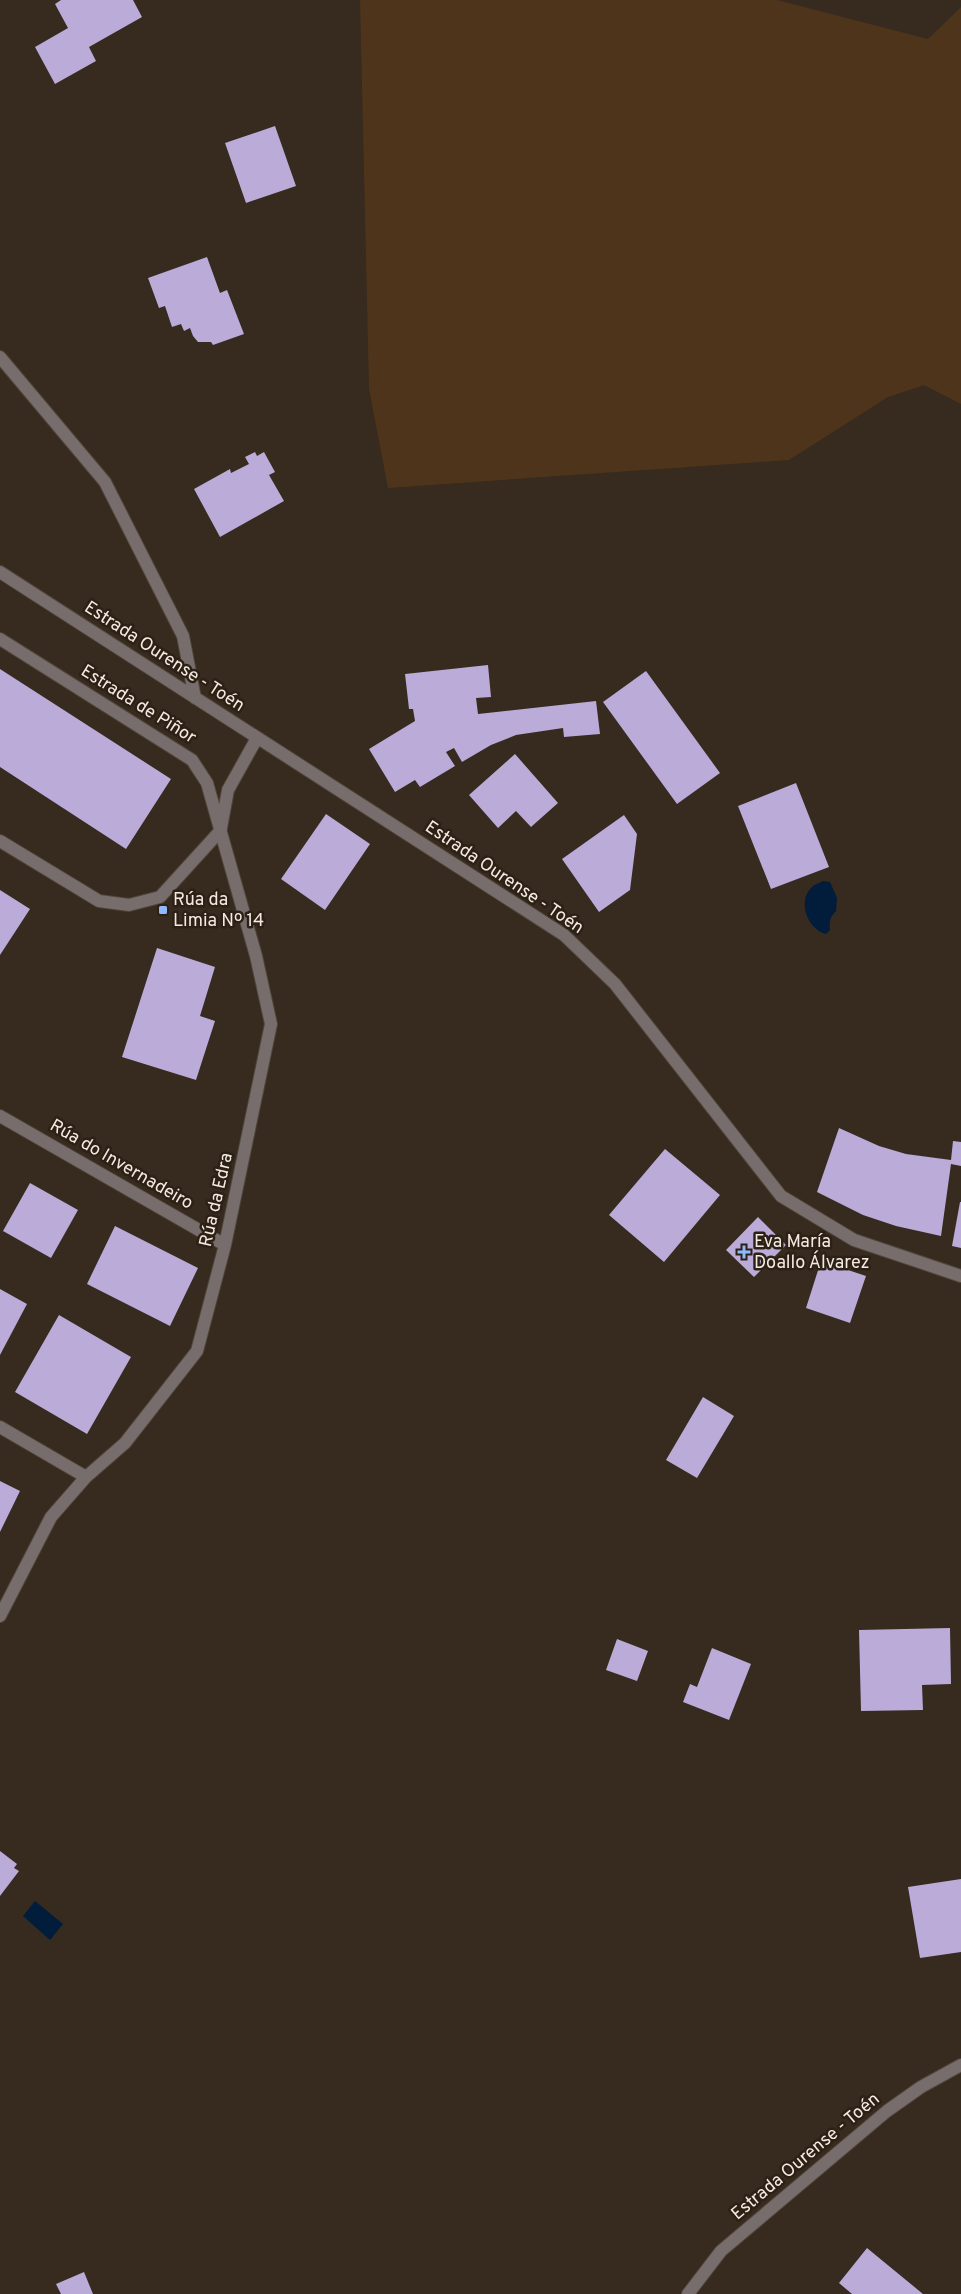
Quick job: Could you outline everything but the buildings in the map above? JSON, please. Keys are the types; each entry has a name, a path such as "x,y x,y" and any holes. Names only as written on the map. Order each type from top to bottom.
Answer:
{"street":[{"path":"0,357 105,482 183,636 195,698"},
{"name":"Estrada Ourense - Toén","path":"0,572 564,935 615,984 781,1196 854,1240 961,1276"},
{"name":"Estrada de Piñor","path":"0,639 192,760 207,783 221,830"},
{"name":"Rúa da Edra","path":"0,1616 4,1600 51,1517 86,1477 125,1443 197,1350 226,1245 271,1024 256,956 221,830 228,790 257,738"},
{"path":"0,841 99,901 129,905 160,897 221,830"},
{"name":"Rúa do Invernadeiro","path":"0,1116 226,1245"},
{"path":"0,1427 86,1477"},
{"name":"Estrada Ourense - Toén","path":"688,2294 721,2251 880,2117 921,2087 961,2065"}],"shaded area":[{"path":"360,0 777,0 928,39 961,7 961,404 924,385 888,397 789,460 388,488 369,389"}],"water":[{"path":"823,881 830,882 837,898 836,911 830,920 830,930 826,934 819,931 809,921 805,907 808,893 813,886"},
{"path":"35,1901 63,1924 50,1940 23,1916"}],"place":[{"name":"Rúa da Limia Nº 14","path":"163,910"},
{"name":"Eva María Doallo Álvarez","path":"744,1252"}]}
